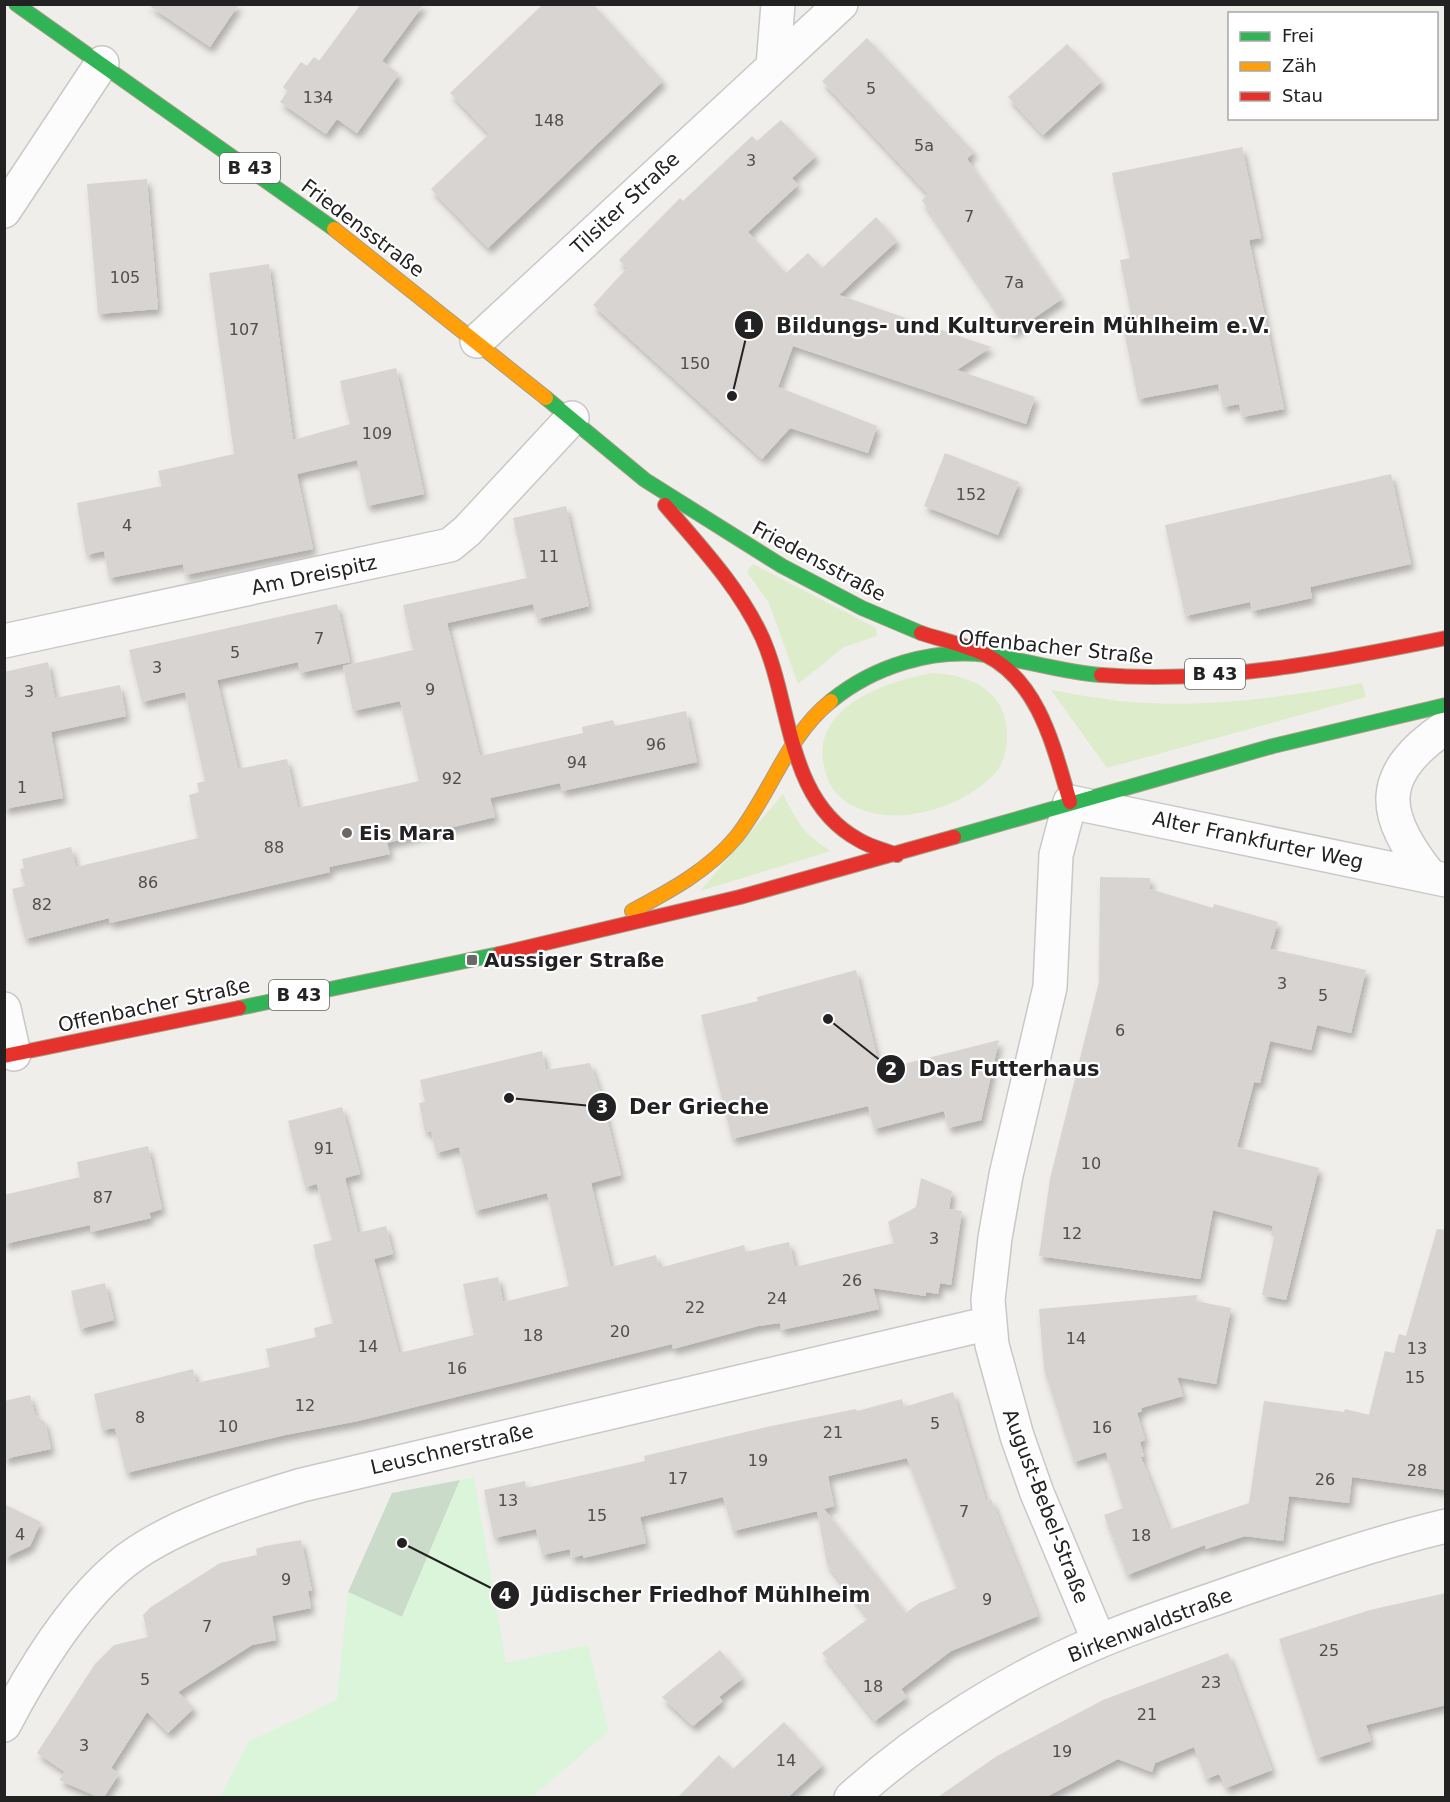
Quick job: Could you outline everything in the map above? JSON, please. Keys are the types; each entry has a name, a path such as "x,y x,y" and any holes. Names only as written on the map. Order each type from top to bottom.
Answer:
{"main road":[{"name":"Friedensstraße","path":"16,4 344,236 572,418 645,480 782,566 852,603 922,633 986,655"},
{"name":"Friedensstraße","path":"645,480 725,578 762,636 776,673 808,792 828,818 854,840 897,855"},
{"name":"Offenbacher Straße","path":"593,931 663,896 715,859 736,838 752,816 794,740 819,708 872,674 929,658 958,654 986,655 1054,669 1095,673 1164,677 1205,675 1324,660 1446,638"},
{"path":"986,655 1011,671 1023,685 1039,712 1055,749 1070,802"},
{"name":"Offenbacher Straße","path":"9,1055 472,960 740,897 897,855 1070,802 1273,746 1446,705"}],"street":[{"path":"773,66 778,4"},
{"name":"Tilsiter Straße","path":"477,341 841,4"},
{"path":"4,211 102,63"},
{"name":"Am Dreispitz","path":"4,641 450,544 467,531 572,418"},
{"path":"1438,878 1407,847 1392,811 1393,795 1406,764 1421,746 1446,727"},
{"name":"Alter Frankfurter Weg","path":"1070,802 1438,878"},
{"name":"August-Bebel-Straße","path":"1070,802 1056,855 1050,987 1006,1175 994,1238 989,1291 990,1323 999,1376 1017,1436 1037,1493 1099,1641"},
{"path":"4,1009 9,1055"},
{"name":"Leuschnerstraße","path":"4,1725 81,1605 120,1565 155,1543 240,1504 302,1485 990,1323"},
{"name":"Birkenwaldstraße","path":"851,1797 914,1746 967,1712 1028,1677 1099,1641 1317,1563 1446,1526"}],"green space":[{"path":"753,564 876,628 877,636 844,647 798,684 769,603 747,572"},
{"path":"932,673 972,681 993,696 1005,719 1007,734 1005,754 999,768 984,784 969,794 952,803 916,814 879,814 863,810 845,801 835,792 828,780 823,751 827,732 837,716 853,702 871,692 892,683"},
{"path":"1362,683 1366,697 1107,768 1051,690 1119,701 1180,704 1241,701"},
{"path":"783,794 807,833 831,851 700,891"},
{"path":"474,1477 506,1663 588,1645 609,1731 532,1797 220,1797 249,1741 337,1700 348,1592 402,1617 460,1480"},
{"path":"460,1480 402,1617 348,1592 392,1493"}],"building":[{"path":"147,4 239,4 210,47"},
{"path":"361,4 424,4 382,61 399,74 357,133 337,119 326,134 280,102 288,91 283,87 301,62 307,66 314,57 319,61"},
{"path":"543,4 593,4 663,81 488,248 431,189 489,134 450,93"},
{"path":"867,38 974,152 967,159 1062,299 1012,333 922,200 928,194 822,81"},
{"path":"1067,44 1102,81 1043,135 1008,97"},
{"path":"781,120 816,156 792,178 798,185 748,232 786,273 808,253 822,268 876,217 897,241 839,295 991,347 957,370 1035,397 1026,424 793,346 778,387 877,426 868,453 790,428 762,459 593,305 627,268 619,260 680,198 683,201 752,136 757,141"},
{"path":"1242,147 1261,238 1249,240 1284,409 1242,417 1239,404 1223,407 1218,384 1138,399 1121,316 1131,314 1120,260 1130,258 1112,173"},
{"path":"147,179 158,309 98,314 87,184"},
{"path":"269,264 293,440 350,424 340,381 396,368 424,494 367,506 357,460 297,474 313,549 185,575 183,564 109,578 104,551 86,555 77,503 162,486 158,471 234,454 209,273"},
{"path":"945,453 1019,482 998,535 924,506"},
{"path":"1391,474 1411,564 1310,587 1312,598 1252,611 1250,602 1185,616 1165,525"},
{"path":"566,506 589,606 537,619 533,604 447,623 480,756 583,733 582,727 613,720 615,726 686,711 697,762 562,791 560,783 490,798 495,817 387,843 390,854 329,867 330,872 110,923 109,918 25,939 12,889 25,886 20,869 24,868 22,859 71,847 76,867 198,838 189,795 199,792 197,783 205,781 185,692 142,702 129,650 337,604 350,662 300,673 298,662 217,680 238,769 287,759 298,808 419,781 400,701 353,711 343,666 413,650 403,605 527,578 513,518"},
{"path":"48,662 55,698 120,685 126,716 51,732 63,798 4,809 4,672"},
{"path":"1100,877 1150,878 1150,889 1213,908 1214,904 1278,922 1270,949 1366,970 1351,1033 1317,1025 1311,1050 1270,1041 1260,1083 1254,1082 1237,1147 1319,1168 1286,1300 1262,1295 1274,1237 1271,1236 1273,1226 1213,1210 1200,1279 1039,1256 1050,1179 1099,982"},
{"path":"856,970 880,1070 999,1040 981,1120 948,1128 944,1111 874,1129 868,1106 732,1139 701,1015 758,1001 757,997"},
{"path":"542,1051 546,1070 590,1063 601,1095 621,1175 591,1183 611,1267 656,1255 659,1268 744,1245 746,1252 789,1242 795,1267 894,1243 888,1222 916,1207 921,1178 952,1191 949,1209 962,1211 951,1285 940,1283 938,1294 926,1292 926,1296 873,1288 879,1309 781,1330 780,1323 758,1326 673,1349 672,1344 358,1421 285,1435 126,1473 115,1428 102,1430 94,1394 193,1369 196,1383 270,1367 266,1349 316,1337 314,1328 333,1323 313,1245 332,1240 317,1184 305,1187 288,1121 342,1107 360,1174 345,1178 358,1233 386,1226 393,1254 374,1259 399,1353 474,1335 463,1284 498,1277 503,1302 569,1286 547,1193 475,1211 459,1147 436,1153 431,1131 425,1132 419,1103 425,1102 420,1080"},
{"path":"148,1146 162,1209 149,1213 151,1218 91,1232 90,1225 4,1244 4,1195 80,1177 77,1162"},
{"path":"1437,1229 1446,1230 1446,1490 1352,1477 1349,1503 1289,1496 1283,1541 1245,1536 1206,1549 1205,1545 1127,1575 1104,1515 1123,1508 1106,1452 1074,1462 1044,1369 1039,1309 1197,1295 1196,1301 1231,1308 1216,1384 1177,1377 1183,1396 1141,1408 1142,1411 1137,1413 1145,1440 1140,1442 1144,1457 1141,1457 1169,1530 1249,1503 1264,1401 1344,1412 1345,1409 1369,1415 1385,1351 1394,1353 1399,1334 1406,1336"},
{"path":"105,1283 114,1320 80,1329 71,1291"},
{"path":"953,1392 986,1501 991,1499 1038,1616 951,1651 901,1689 907,1697 875,1721 822,1653 869,1618 827,1564 817,1511 733,1531 723,1497 640,1517 646,1543 583,1558 583,1555 571,1558 570,1549 542,1555 536,1529 494,1538 484,1490 525,1481 526,1488 645,1461 644,1456 771,1426 856,1409 857,1411 902,1399 904,1407","holes":["907,1458 957,1588 919,1603 906,1613 824,1509 834,1506 828,1476"]},
{"path":"30,1395 35,1415 45,1422 51,1449 4,1459 4,1401"},
{"path":"4,1504 41,1522 30,1546 4,1558"},
{"path":"301,1540 312,1591 308,1591 311,1608 272,1616 276,1640 252,1645 178,1692 194,1708 168,1733 147,1712 111,1768 119,1774 104,1797 98,1797 59,1780 65,1772 37,1753 95,1664 114,1645 148,1637 143,1615 151,1607 220,1563 257,1555 256,1549 265,1546"},
{"path":"1446,1593 1446,1705 1366,1725 1371,1741 1317,1758 1279,1639 1370,1610"},
{"path":"720,1650 743,1678 719,1697 723,1701 693,1726 662,1697"},
{"path":"1228,1653 1272,1770 1226,1788 1219,1774 1206,1779 1194,1747 1155,1763 1152,1772 1118,1759 1046,1797 938,1797 997,1756 1103,1700"},
{"path":"784,1722 823,1765 788,1797 678,1797 719,1755 733,1769"}],"traffic: fast":[{"path":"16,4 334,229"},
{"path":"546,398 645,480 782,566 862,608 921,633"},
{"path":"831,701 866,678 885,669 904,662 945,654 987,655 1101,675"},
{"path":"954,837 1273,746 1446,705"},
{"path":"239,1008 499,954"}],"traffic: slow":[{"path":"334,229 546,398"},
{"path":"632,911 688,879 726,848 749,819 803,731 831,701"}],"traffic: jam":[{"path":"665,505 718,568 753,619 772,663 794,749 817,801 835,823 859,840 897,855"},
{"path":"921,633 986,655 1020,682 1032,699 1051,739 1070,802"},
{"path":"1101,675 1145,677 1232,673 1318,662 1446,638"},
{"path":"499,954 740,897 954,837"},
{"path":"4,1056 239,1008"}],"place":[{"name":"Bildungs- und Kulturverein Mühlheim e.V.","path":"732,396"},
{"name":"Eis Mara","path":"347,833"},
{"name":"Aussiger Straße","path":"472,960"},
{"name":"Das Futterhaus","path":"828,1019"},
{"name":"Der Grieche","path":"509,1098"},
{"name":"Jüdischer Friedhof Mühlheim","path":"402,1543"}]}
